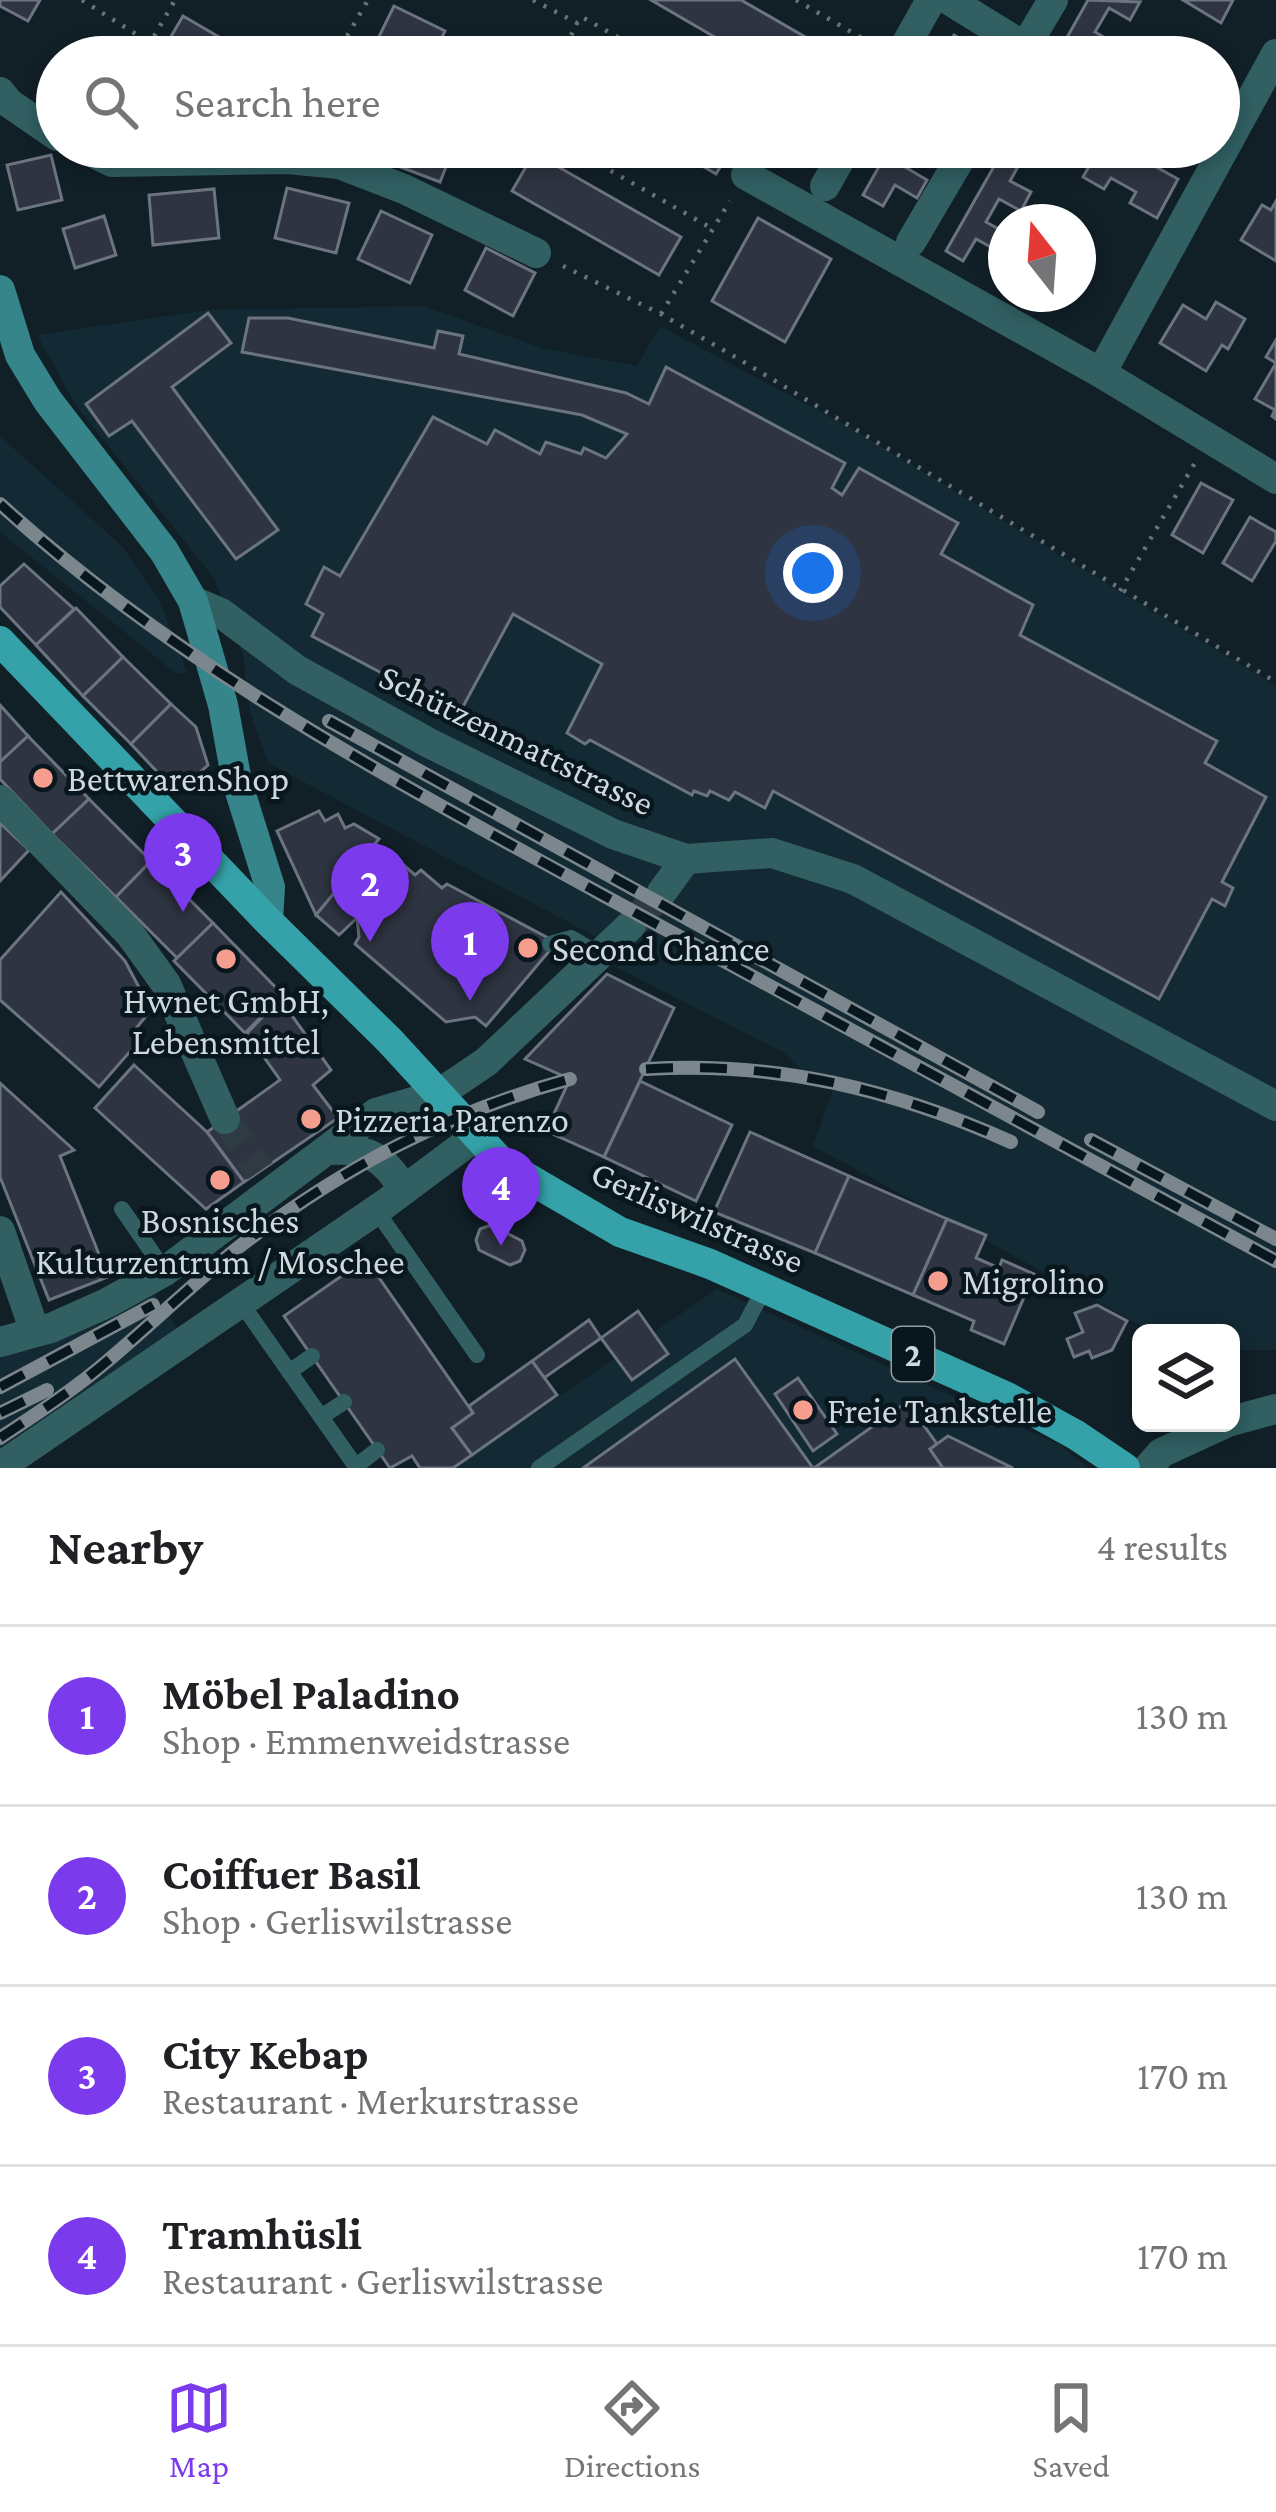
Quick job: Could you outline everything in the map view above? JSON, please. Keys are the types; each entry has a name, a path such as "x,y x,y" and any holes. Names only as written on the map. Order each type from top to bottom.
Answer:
{"main road":[{"name":"Gerliswilstrasse","path":"0,641 390,1041 475,1137 518,1174 620,1232 765,1287 1007,1397 1125,1468"}],"street":[{"path":"900,36 931,0"},
{"path":"949,0 1000,36"},
{"path":"1032,36 1053,0"},
{"path":"1240,120 1276,54"},
{"path":"0,92 36,122"},
{"path":"349,168 536,253"},
{"path":"825,186 835,168"},
{"path":"911,242 955,168"},
{"path":"1101,373 1213,168"},
{"path":"746,175 1101,373 1276,479"},
{"path":"0,290 20,355 48,401 164,551 199,615 237,782 270,887 268,921"},
{"name":"Schützenmattstrasse","path":"199,615 221,614 297,670 429,743 613,834 686,859 772,853 853,879 1276,1106"},
{"path":"0,800 130,934 166,984 225,1120"},
{"path":"662,892 686,859"},
{"path":"0,1342 107,1304 165,1270 266,1180 331,1150 376,1113 437,1095 486,1062 631,925"},
{"path":"13,1464 475,1137"},
{"path":"331,1150 366,1150 392,1168 404,1189"},
{"path":"0,1231 35,1332"},
{"path":"1240,1418 1276,1408"},
{"path":"1148,1468 1161,1453 1206,1432"}],"lane":[{"path":"550,944 571,938 599,954"},
{"path":"122,1208 165,1270"},
{"path":"376,1210 477,1354"},
{"path":"538,1468 745,1324 765,1287"},
{"path":"241,1303 357,1467 377,1450"},
{"path":"289,1372 311,1356"},
{"path":"321,1417 344,1402"}],"path":[{"path":"82,0 139,36"},
{"path":"154,36 175,0"},
{"path":"347,36 368,0"},
{"path":"533,0 577,23"},
{"path":"796,0 860,36"},
{"path":"571,36 582,17 616,36"},
{"path":"605,168 713,230"},
{"path":"661,314 746,175"},
{"path":"536,253 661,314 1276,682"},
{"path":"1120,591 1200,455"}],"shaded area":[{"path":"423,306 542,348 637,366 660,326 849,427 1276,686 1276,1350 1240,1350 1240,1324 1138,1324 813,1146 833,1089 821,1089 784,1053 606,962 596,937 268,763 250,712 243,656 214,578 77,407 37,335 208,310"},
{"path":"0,436 123,547 159,600 187,672 177,674 0,532"},
{"path":"717,1289 1060,1445 1089,1468 454,1468"},
{"path":"154,1293 178,1330 0,1449 0,1353 34,1350 92,1327"}],"building":[{"path":"0,0 40,0 28,21 0,6"},
{"path":"651,0 741,0 804,36 713,36"},
{"path":"1088,0 1140,2 1130,20 1109,8 1095,32 1102,36 1068,36"},
{"path":"1183,0 1233,0 1221,23"},
{"path":"394,6 445,31 442,36 379,36"},
{"path":"183,16 217,36 171,36"},
{"path":"36,158 36,168 54,168 62,200 18,210 7,165"},
{"path":"403,168 446,168 440,182"},
{"path":"525,168 560,168 681,237 659,275 512,191"},
{"path":"878,168 907,168 927,180 917,198 895,185 883,206 863,195"},
{"path":"993,168 1017,168 1010,181 1031,192 1025,204 999,199 988,204 988,246 976,239 963,261 946,251"},
{"path":"1088,168 1158,168 1178,179 1157,218 1130,203 1136,192 1111,178 1104,189 1083,177"},
{"path":"287,188 349,203 336,253 275,238"},
{"path":"214,189 219,238 153,245 149,195"},
{"path":"1276,201 1276,261 1241,240 1262,205 1271,210"},
{"path":"381,211 432,235 410,283 358,259"},
{"path":"104,216 116,255 75,268 63,229"},
{"path":"758,218 831,259 785,342 712,301"},
{"path":"486,248 535,273 513,316 465,290"},
{"path":"1216,302 1245,319 1228,349 1222,345 1206,371 1160,343 1183,305 1206,319"},
{"path":"208,313 231,343 172,387 278,530 236,559 132,421 109,436 86,404"},
{"path":"249,318 288,318 434,348 438,331 463,336 459,354 626,393 649,404 666,367 845,463 832,488 842,495 859,468 958,523 941,554 1033,605 1020,635 1217,741 1205,763 1266,797 1222,882 1233,888 1225,906 1212,899 1159,999 773,791 765,808 735,792 729,800 710,791 707,796 694,791 692,795 590,740 585,744 567,733 602,664 513,614 459,714 312,636 323,614 306,604 324,567 340,576 433,417 487,444 495,430 540,454 546,442 581,454 584,448 606,458 627,434 582,415 242,352"},
{"path":"1276,340 1276,363 1266,357"},
{"path":"1276,363 1276,419 1272,416 1275,410 1255,399"},
{"path":"1201,483 1233,500 1203,553 1172,535"},
{"path":"1250,517 1276,532 1276,541 1252,581 1223,563"},
{"path":"24,564 74,609 36,645 0,607 0,586"},
{"path":"76,608 123,657 83,696 36,645"},
{"path":"123,657 171,704 131,744 83,696"},
{"path":"171,704 196,727 208,765 177,793 131,744"},
{"path":"0,705 28,736 0,762"},
{"path":"28,736 89,799 52,834 0,779 0,762"},
{"path":"89,799 151,861 116,897 52,834"},
{"path":"319,811 325,821 338,814 345,828 354,824 379,839 316,915 277,831"},
{"path":"0,823 29,850 0,881"},
{"path":"373,846 385,858 390,853 415,875 421,870 442,888 447,884 550,939 551,949 486,1026 475,1017 446,1022 355,944 357,918 339,935 316,915"},
{"path":"151,861 213,923 177,958 116,897"},
{"path":"61,892 125,961 151,1010 133,1032 141,1039 99,1087 0,1000 0,960"},
{"path":"213,923 283,995 245,1033 174,961"},
{"path":"607,974 674,1008 604,1157 546,1131 570,1079 525,1059"},
{"path":"280,999 331,1070 313,1085 338,1118 244,1182 207,1132 280,1080 247,1033"},
{"path":"134,1065 207,1132 244,1182 206,1209 95,1108"},
{"path":"640,1081 732,1125 696,1201 604,1157"},
{"path":"0,1083 74,1150 60,1156 108,1277 49,1300 0,1177"},
{"path":"750,1132 849,1176 815,1253 714,1212"},
{"path":"849,1176 947,1219 913,1295 815,1253"},
{"path":"947,1219 986,1235 976,1258 999,1268 1002,1260 1034,1274 1004,1344 971,1330 974,1321 913,1295"},
{"path":"491,1225 522,1241 525,1250 520,1261 510,1265 479,1250 480,1229"},
{"path":"366,1259 473,1413 452,1428 472,1455 453,1468 420,1468 412,1456 390,1468 284,1316"},
{"path":"1097,1305 1127,1321 1112,1350 1092,1358 1089,1351 1074,1357 1067,1339 1083,1332 1075,1313"},
{"path":"638,1311 668,1354 632,1380 601,1338"},
{"path":"589,1320 601,1338 544,1378 532,1361"},
{"path":"735,1359 813,1468 583,1468"},
{"path":"532,1361 557,1395 472,1455 452,1428 473,1413 469,1406"},
{"name":"Freie Tankstelle","path":"798,1378 837,1434 813,1451 775,1394"},
{"path":"907,1402 937,1444 930,1449 943,1468 814,1468"},
{"path":"948,1436 1013,1468 943,1468 930,1449"}],"tunnel":[{"path":"631,925 662,892"},
{"path":"225,1119 260,1171"}],"railway":[{"path":"0,504 139,617 364,762 1276,1261"},
{"path":"329,721 1038,1112"},
{"path":"646,1069 741,1070 833,1083 922,1107 1011,1142"},
{"path":"0,1438 92,1373 226,1257 359,1166 481,1108 570,1079"},
{"path":"1091,1140 1276,1239"},
{"path":"0,1387 153,1305"},
{"path":"0,1413 47,1390"}],"place":[{"name":"BettwarenShop","path":"43,778"},
{"name":"City Kebap","path":"183,912"},
{"name":"Coiffuer Basil","path":"370,942"},
{"name":"Second Chance","path":"528,948"},
{"name":"Hwnet GmbH, Lebensmittel","path":"226,959"},
{"name":"Möbel Paladino","path":"470,1001"},
{"name":"Pizzeria Parenzo","path":"311,1119"},
{"name":"Bosnisches Kulturzentrum / Moschee","path":"220,1180"},
{"name":"Tramhüsli","path":"501,1246"},
{"name":"Migrolino","path":"938,1281"},
{"name":"Freie Tankstelle","path":"803,1410"}]}
